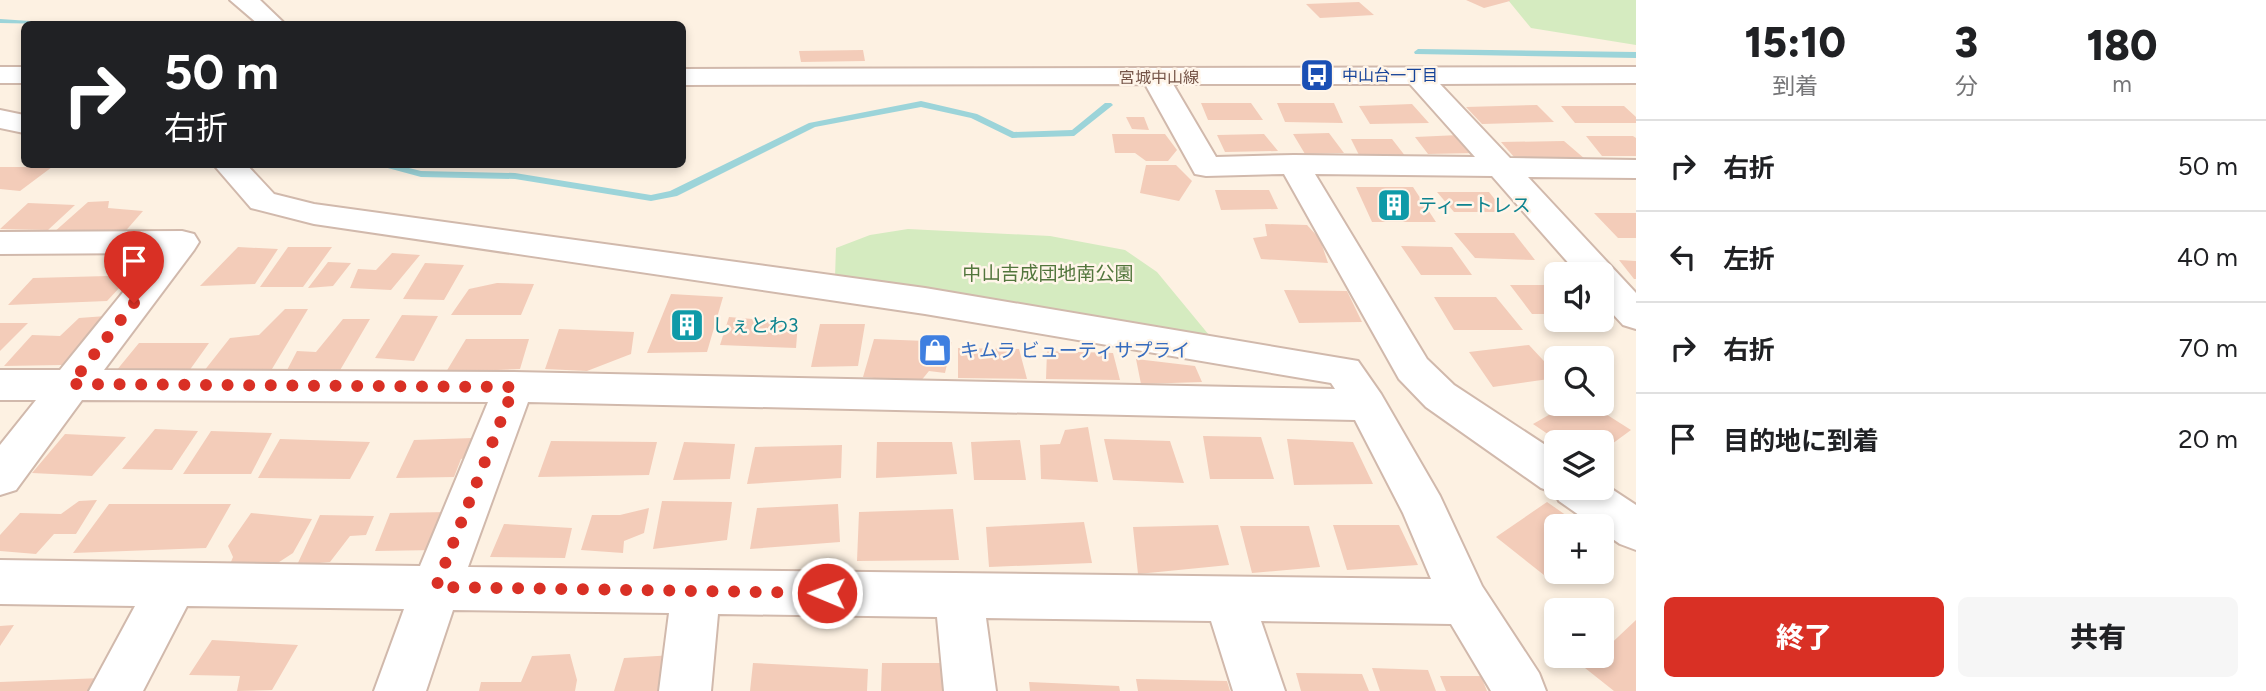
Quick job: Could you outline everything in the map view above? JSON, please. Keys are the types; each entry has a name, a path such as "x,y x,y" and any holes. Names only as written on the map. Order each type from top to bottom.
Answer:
{"street":[{"path":"242,0 269,21"},
{"path":"271,21 287,0"},
{"path":"0,75 21,75"},
{"name":"宮城中山線","path":"686,77 1636,75"},
{"path":"1418,76 1587,262"},
{"path":"1155,77 1206,167 1294,164 1636,169"},
{"path":"0,119 21,123"},
{"path":"1294,164 1413,369 1440,396 1544,467"},
{"path":"232,168 263,201 314,214 925,301 1344,371 1367,405 1424,509 1465,602 1520,691"},
{"path":"0,243 182,242 0,477"},
{"path":"1614,292 1636,316"},
{"path":"0,385 514,387 1367,405"},
{"path":"400,691 436,587 514,387"},
{"path":"1592,500 1636,530"},
{"path":"0,582 1465,602"},
{"path":"114,691 174,583"},
{"path":"684,691 696,591"},
{"path":"959,594 970,691"},
{"path":"1228,598 1259,691"}],"green space":[{"path":"1508,0 1636,0 1636,45 1531,28"},
{"name":"中山吉成団地南公園","path":"908,229 1050,236 1125,250 1157,272 1209,335 835,277 836,248 870,235"}],"building":[{"path":"1466,0 1510,0 1510,1 1484,8"},
{"path":"1359,2 1374,15 1320,18 1306,4"},
{"path":"863,50 865,61 801,62 799,51"},
{"path":"1201,103 1251,103 1263,120 1208,120"},
{"path":"1277,103 1334,103 1343,123 1285,122"},
{"path":"1412,104 1429,123 1370,124 1359,106"},
{"path":"1537,105 1554,122 1482,124 1466,107"},
{"path":"1561,106 1624,106 1636,117 1636,123 1575,123"},
{"path":"1126,117 1144,117 1149,130 1132,129"},
{"path":"1329,133 1344,153 1305,154 1293,134"},
{"path":"1112,134 1165,134 1177,150 1168,161 1146,161 1135,153 1115,153"},
{"path":"1264,134 1278,151 1225,152 1217,135"},
{"path":"1459,135 1476,153 1428,154 1415,137"},
{"path":"1586,136 1633,136 1636,138 1636,156 1602,156"},
{"path":"1351,139 1392,139 1406,157 1360,157"},
{"path":"1564,141 1585,159 1514,157 1501,142"},
{"path":"1146,165 1176,165 1192,181 1179,201 1140,193"},
{"path":"0,167 51,168 20,191 0,189"},
{"name":"ティートレス","path":"1356,187 1413,187 1436,222 1372,222"},
{"path":"1215,190 1269,190 1278,209 1221,210"},
{"path":"1437,192 1489,192 1505,212 1454,212"},
{"path":"109,201 108,208 143,211 122,235 53,233 88,202"},
{"path":"28,203 75,205 48,230 0,229"},
{"path":"1594,213 1636,213 1636,238 1618,238"},
{"path":"1265,224 1307,225 1320,239 1328,263 1261,259 1253,238 1267,236"},
{"path":"1454,233 1514,233 1535,260 1475,258"},
{"path":"1401,246 1452,247 1472,275 1421,275"},
{"path":"238,247 278,249 255,284 200,286"},
{"path":"288,247 332,247 303,287 260,287"},
{"path":"392,253 420,255 391,290 350,288 358,269 376,270"},
{"path":"1619,260 1636,261 1636,279 1634,279"},
{"path":"328,262 351,263 333,286 308,288"},
{"path":"425,263 464,265 444,300 403,299"},
{"path":"108,276 122,285 107,301 8,305 33,278"},
{"path":"497,283 534,284 521,315 451,315 469,289"},
{"path":"1510,285 1544,285 1544,314 1532,314"},
{"path":"1284,290 1347,291 1362,322 1299,323"},
{"name":"しぇとわ3","path":"671,294 723,297 707,352 647,353"},
{"path":"1434,297 1496,297 1523,330 1454,330"},
{"path":"285,309 308,309 272,369 204,371 230,338 259,335"},
{"path":"402,315 438,316 414,361 375,358"},
{"path":"106,316 62,365 4,366 32,335 60,336 79,318"},
{"path":"729,317 798,323 796,348 720,345"},
{"path":"343,319 370,319 339,372 285,374 297,351 316,352"},
{"path":"0,323 28,323 0,351"},
{"path":"820,324 865,324 858,366 811,367"},
{"path":"559,329 634,332 631,354 587,371 545,369"},
{"path":"466,339 529,339 520,369 446,372"},
{"path":"874,339 952,342 945,373 929,371 920,382 863,377"},
{"path":"139,343 209,343 189,371 116,371"},
{"path":"1529,345 1544,361 1544,380 1493,387 1469,352"},
{"path":"958,348 1019,349 1027,379 958,378"},
{"path":"1047,351 1113,353 1120,380 1046,379"},
{"path":"1136,359 1195,366 1202,382 1141,384"},
{"path":"1547,416 1609,416 1631,430 1614,442 1614,430 1544,431 1533,424"},
{"path":"1088,427 1098,482 1041,479 1040,445 1060,444 1065,430"},
{"path":"155,429 198,431 172,470 122,469"},
{"path":"211,431 272,433 251,474 183,474"},
{"path":"65,434 126,437 92,476 32,473"},
{"path":"1203,436 1261,437 1274,479 1210,479"},
{"path":"473,438 471,457 461,459 454,477 396,478 414,440"},
{"path":"280,439 370,442 350,479 258,478"},
{"path":"1104,439 1170,441 1184,483 1113,480"},
{"path":"1287,439 1353,442 1373,484 1294,485"},
{"path":"1020,440 1026,480 974,480 971,442"},
{"path":"551,441 657,442 649,475 538,477"},
{"path":"684,442 735,444 730,479 673,480"},
{"path":"877,442 952,442 957,474 876,478"},
{"path":"842,445 841,478 747,484 755,447"},
{"path":"97,500 76,534 54,534 36,554 0,551 0,535 20,513 61,514 79,501"},
{"path":"662,501 732,502 727,540 653,549"},
{"path":"1547,502 1564,514 1544,514 1544,575 1496,537"},
{"path":"109,504 231,504 206,548 73,553"},
{"path":"838,504 840,542 750,549 757,508"},
{"path":"649,508 644,533 624,541 623,553 581,550 592,515 620,515"},
{"path":"953,509 959,560 857,561 859,512"},
{"path":"449,512 437,550 375,551 390,513"},
{"path":"251,513 312,519 293,553 270,568 228,569 233,557 228,546"},
{"path":"320,515 374,516 366,535 350,536 330,562 297,565"},
{"path":"1084,522 1092,563 989,567 986,527"},
{"path":"504,524 572,528 565,558 490,557"},
{"path":"1218,525 1229,565 1138,574 1133,527"},
{"path":"1333,525 1399,525 1418,565 1347,570"},
{"path":"1240,526 1309,526 1320,567 1252,573"},
{"path":"1636,620 1636,691 1614,691 1585,668 1614,668 1614,641"},
{"path":"14,625 0,646 0,626"},
{"path":"212,640 298,645 272,690 237,691 240,676 189,675"},
{"path":"570,654 577,680 575,691 479,691 481,682 521,682 532,656"},
{"path":"674,655 668,691 614,691 624,658"},
{"path":"753,663 868,669 867,691 750,691"},
{"path":"882,663 951,663 957,691 881,691"},
{"path":"1372,668 1428,670 1436,691 1380,691"},
{"path":"1296,673 1362,674 1369,691 1301,691"},
{"path":"1440,676 1481,676 1487,691 1446,691"},
{"path":"102,678 95,691 0,691 0,682"},
{"path":"1136,679 1227,681 1230,691 1138,691"},
{"path":"1029,682 1119,686 1120,691 1030,691"}],"waterway":[{"path":"0,21 21,22"},
{"path":"1418,52 1636,55"},
{"path":"395,168 421,174 515,176 651,198 673,194 812,125 921,104 974,116 1012,135 1074,133 1108,105"}],"place":[{"name":"中山台一丁目","path":"1317,75"},
{"name":"ティートレス","path":"1394,205"},
{"name":"しぇとわ3","path":"687,325"},
{"name":"キムラ ビューティサプライ","path":"935,350"}],"route":[{"path":"134,303 71,384 514,387 436,587 827,593"}]}
